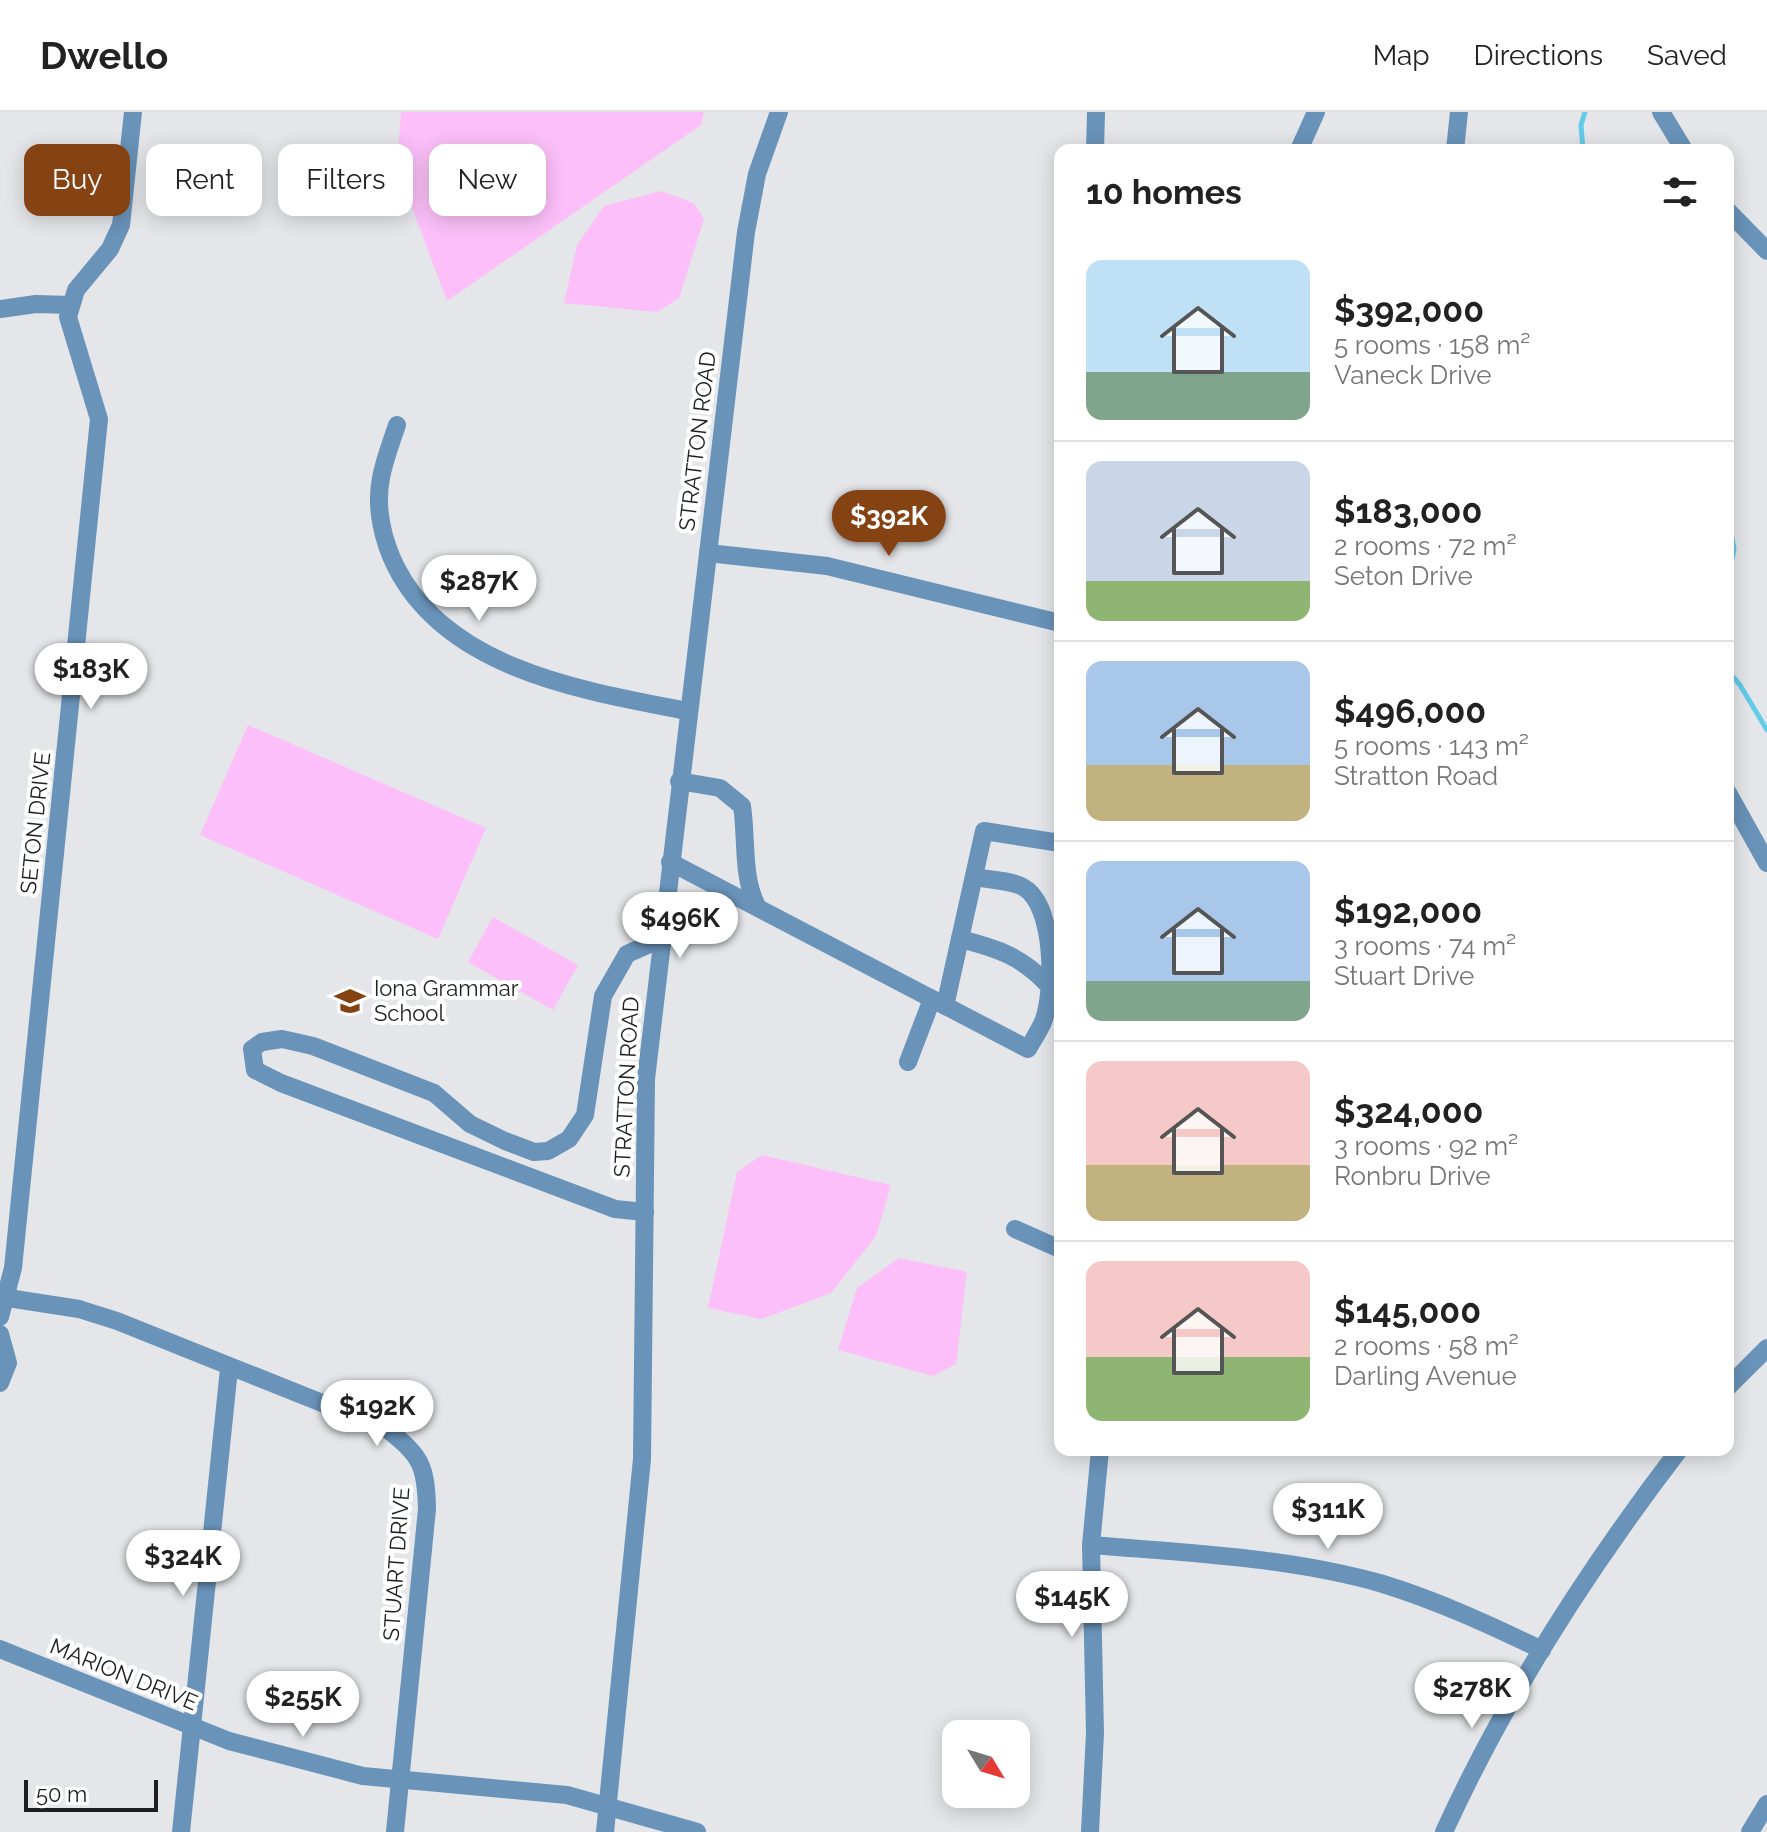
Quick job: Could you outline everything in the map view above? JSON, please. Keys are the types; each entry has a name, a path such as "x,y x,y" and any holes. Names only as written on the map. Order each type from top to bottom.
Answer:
{"street":[{"path":"0,309 36,304 70,305 84,279 110,249 121,225 133,112"},
{"name":"STRATTON ROAD","path":"605,1832 642,1459 646,1079 687,711 750,204 779,112"},
{"path":"1095,144 1096,112"},
{"path":"1302,144 1316,112"},
{"path":"1456,144 1459,112"},
{"path":"1661,112 1680,144"},
{"path":"1734,217 1767,251"},
{"name":"SETON DRIVE","path":"0,1317 8,1298 99,419 70,327 70,305"},
{"path":"397,425 380,480 380,524 390,556 414,599 453,632 489,654 532,673 585,690 687,711"},
{"path":"708,553 827,566 1054,622"},
{"path":"679,781 720,788 742,806 747,839 747,886 756,904"},
{"path":"1734,804 1767,863"},
{"path":"908,1062 939,1002 960,939 984,831 1054,842"},
{"path":"670,862 756,904 1028,1049 1044,1020 1049,986 1050,956 1042,906 1022,887 974,877"},
{"path":"645,1212 615,1209 260,1075 251,1062 252,1049 262,1042 282,1039 313,1046 434,1093 470,1124 534,1152 548,1151 569,1139 585,1115 590,1098 594,1040 603,996 627,954 661,939"},
{"path":"960,939 1003,950 1032,968 1049,986"},
{"path":"459,1149 470,1124"},
{"path":"1015,1229 1054,1246"},
{"name":"STUART DRIVE","path":"8,1298 92,1313 387,1429 421,1460 426,1475 427,1509 395,1832"},
{"path":"0,1334 8,1363 0,1383"},
{"path":"1734,1381 1767,1348"},
{"path":"181,1832 229,1369"},
{"path":"1090,1832 1095,1733 1091,1545 1099,1456"},
{"path":"1444,1832 1470,1776 1542,1650 1636,1506 1674,1456"},
{"path":"1091,1545 1231,1557 1380,1584 1469,1615 1542,1650"},
{"name":"MARION DRIVE","path":"0,1649 229,1741 363,1776 567,1795 697,1832"},
{"path":"1750,1832 1767,1804"}],"shaded area":[{"path":"401,112 704,112 701,125 447,301 413,211 413,144 399,144"},
{"path":"661,191 694,203 704,219 679,298 657,312 564,303 577,245 604,206"},
{"path":"248,725 486,828 438,939 200,835"},
{"path":"493,917 578,965 553,1010 468,962"},
{"path":"762,1155 891,1185 876,1236 831,1293 761,1319 708,1308 737,1172"},
{"path":"899,1258 967,1272 956,1364 933,1376 838,1350 857,1288"}],"waterway":[{"path":"1583,144 1581,125 1585,112"},
{"path":"1734,678 1767,730"}],"place":[{"name":"Iona Grammar School","path":"350,1001"}]}
